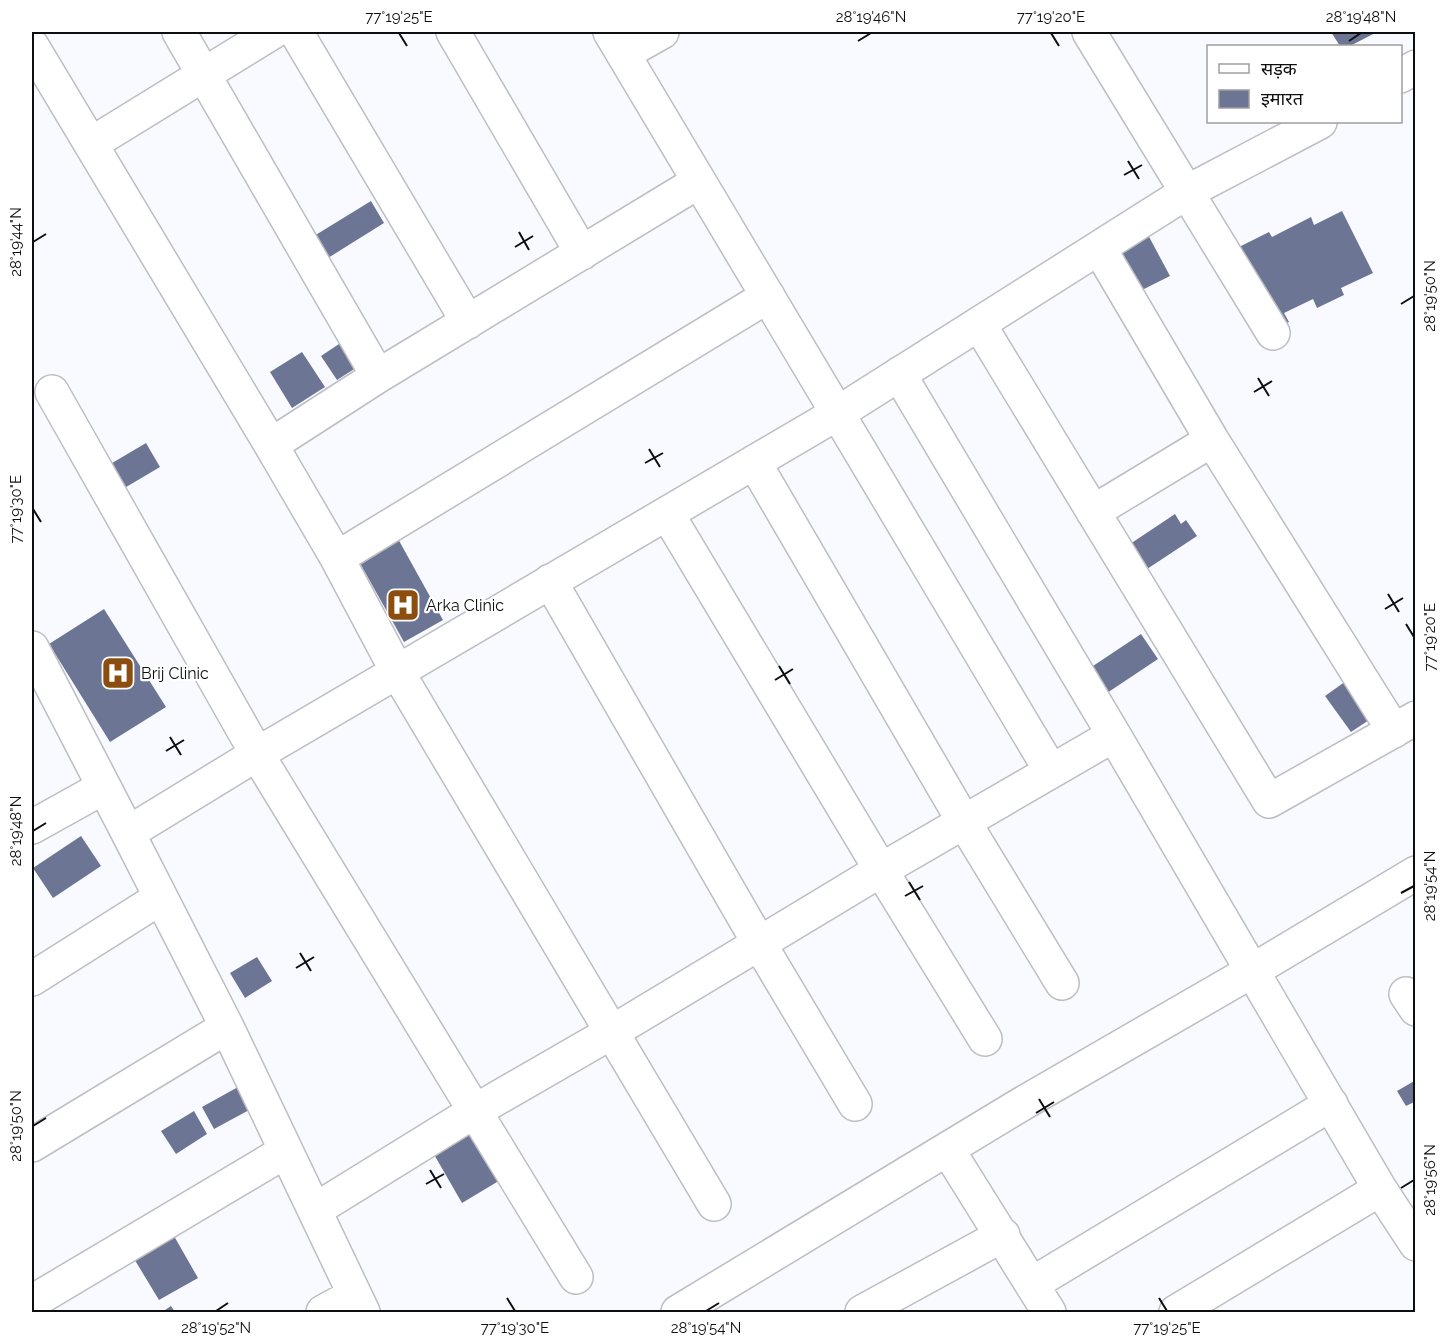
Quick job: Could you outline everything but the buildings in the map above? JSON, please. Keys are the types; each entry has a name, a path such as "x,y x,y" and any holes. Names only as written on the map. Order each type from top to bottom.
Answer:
{"street":[{"path":"179,32 378,376"},
{"path":"91,144 273,32"},
{"path":"296,32 468,322"},
{"path":"453,32 582,253"},
{"path":"662,32 616,43 1051,771"},
{"path":"1089,32 1273,333"},
{"path":"32,46 271,445 337,558 398,673 714,1204"},
{"path":"1402,75 1416,67"},
{"path":"128,833 257,754 398,673 550,581 668,515 838,413 1187,192 1318,123"},
{"path":"271,445 378,376 698,182"},
{"path":"980,324 1269,801 1405,724 1212,440 1099,248"},
{"path":"337,558 768,296"},
{"path":"898,374 1114,735 1380,1189 1416,1244"},
{"path":"52,392 257,754 576,1277"},
{"path":"1093,512 1212,440"},
{"path":"754,462 963,822 1062,982"},
{"path":"668,515 881,870 986,1039"},
{"path":"550,581 759,943 855,1104"},
{"path":"32,648 227,1027 358,1304 323,1312"},
{"path":"315,1210 475,1110 612,1032 881,870 1114,735"},
{"path":"32,827 104,786"},
{"path":"678,1312 1025,1102 1416,873"},
{"path":"32,979 160,897"},
{"path":"32,1145 227,1027"},
{"path":"1032,1284 1330,1104"},
{"path":"948,1150 1049,1312"},
{"path":"32,1302 286,1151"},
{"path":"1176,1312 1380,1189"},
{"path":"862,1312 1003,1235"}],"place":[{"name":"Arka Clinic","path":"403,605"},
{"name":"Brij Clinic","path":"118,673"}]}
